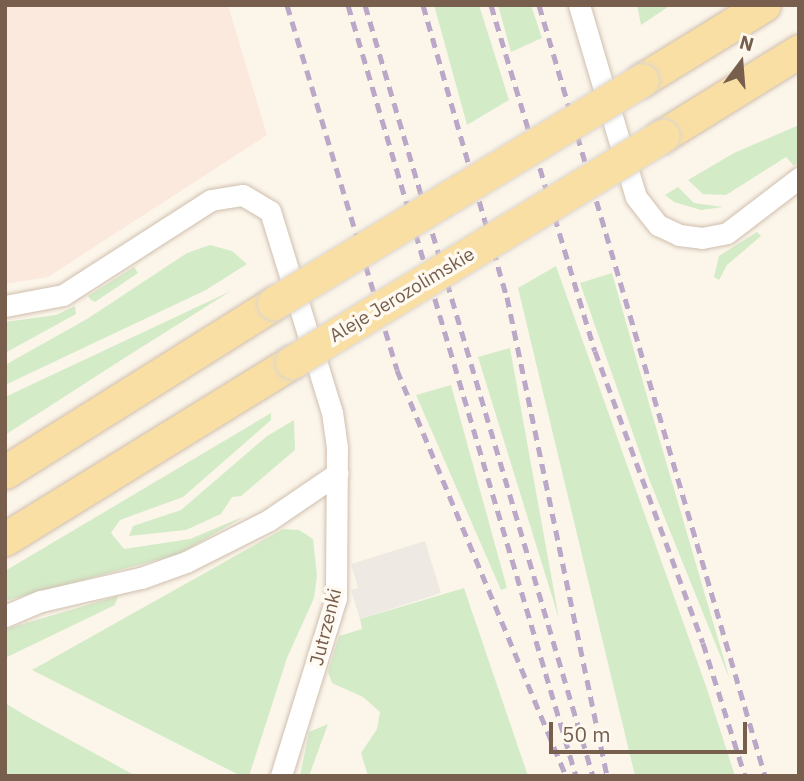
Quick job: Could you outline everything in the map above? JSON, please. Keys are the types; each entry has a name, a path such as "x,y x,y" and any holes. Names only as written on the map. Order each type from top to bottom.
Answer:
{"main road":[{"path":"5,472 274,303 764,5"},
{"name":"Aleje Jerozolimskie","path":"5,539 799,51"}],"street":[{"path":"579,5 636,197 658,225 679,235 702,238 727,233 799,178"},
{"name":"Jutrzenki","path":"5,306 64,295 211,200 230,194 256,200 270,211 279,228 332,412 338,473 336,598 281,776"},
{"path":"5,616 41,601 141,578 186,562 269,520 338,473"}],"shaded area":[{"path":"5,5 228,5 267,135 48,277 5,284"},
{"path":"425,541 441,593 360,619 351,590 358,588 351,564"}],"green space":[{"path":"434,5 479,5 509,100 467,125"},
{"path":"498,5 531,5 542,38 511,52"},
{"path":"637,5 671,5 641,25"},
{"path":"799,125 799,162 794,166 786,157 726,195 703,194 688,180 734,153"},
{"path":"678,187 694,203 723,207 701,210 674,202 665,195"},
{"path":"757,232 761,236 727,265 719,280 714,277 719,256"},
{"path":"210,245 232,251 247,264 206,290 5,385 5,365 87,319 187,253"},
{"path":"556,266 706,686 735,776 635,776 518,288"},
{"path":"134,267 138,273 95,302 88,296"},
{"path":"612,273 730,680 649,479 580,283"},
{"path":"231,291 126,357 5,435 5,397"},
{"path":"75,306 76,314 5,353 5,322 56,315"},
{"path":"510,348 559,619 478,357"},
{"path":"451,385 507,588 501,590 416,395"},
{"path":"271,413 271,420 183,497 120,520 111,533 124,549 190,539 245,516 179,554 5,601 5,571"},
{"path":"294,420 295,450 241,496 232,497 221,514 186,530 129,536 133,526 181,510 267,436"},
{"path":"283,529 299,530 313,539 317,576 314,598 287,658 249,776 241,776 32,670"},
{"path":"464,588 528,776 368,776 361,753 377,729 380,712 363,697 332,683 328,672 339,636 362,629 360,619"},
{"path":"118,596 115,605 5,658 6,629"},
{"path":"5,703 28,717 136,776 5,776"},
{"path":"328,724 309,776 300,776 309,732"}],"railway":[{"path":"287,5 397,370 566,776"},
{"path":"348,5 576,776"},
{"path":"365,5 593,776"},
{"path":"423,5 507,297 607,776"},
{"path":"491,5 595,351 703,643 745,776"},
{"path":"539,5 765,776"}]}
